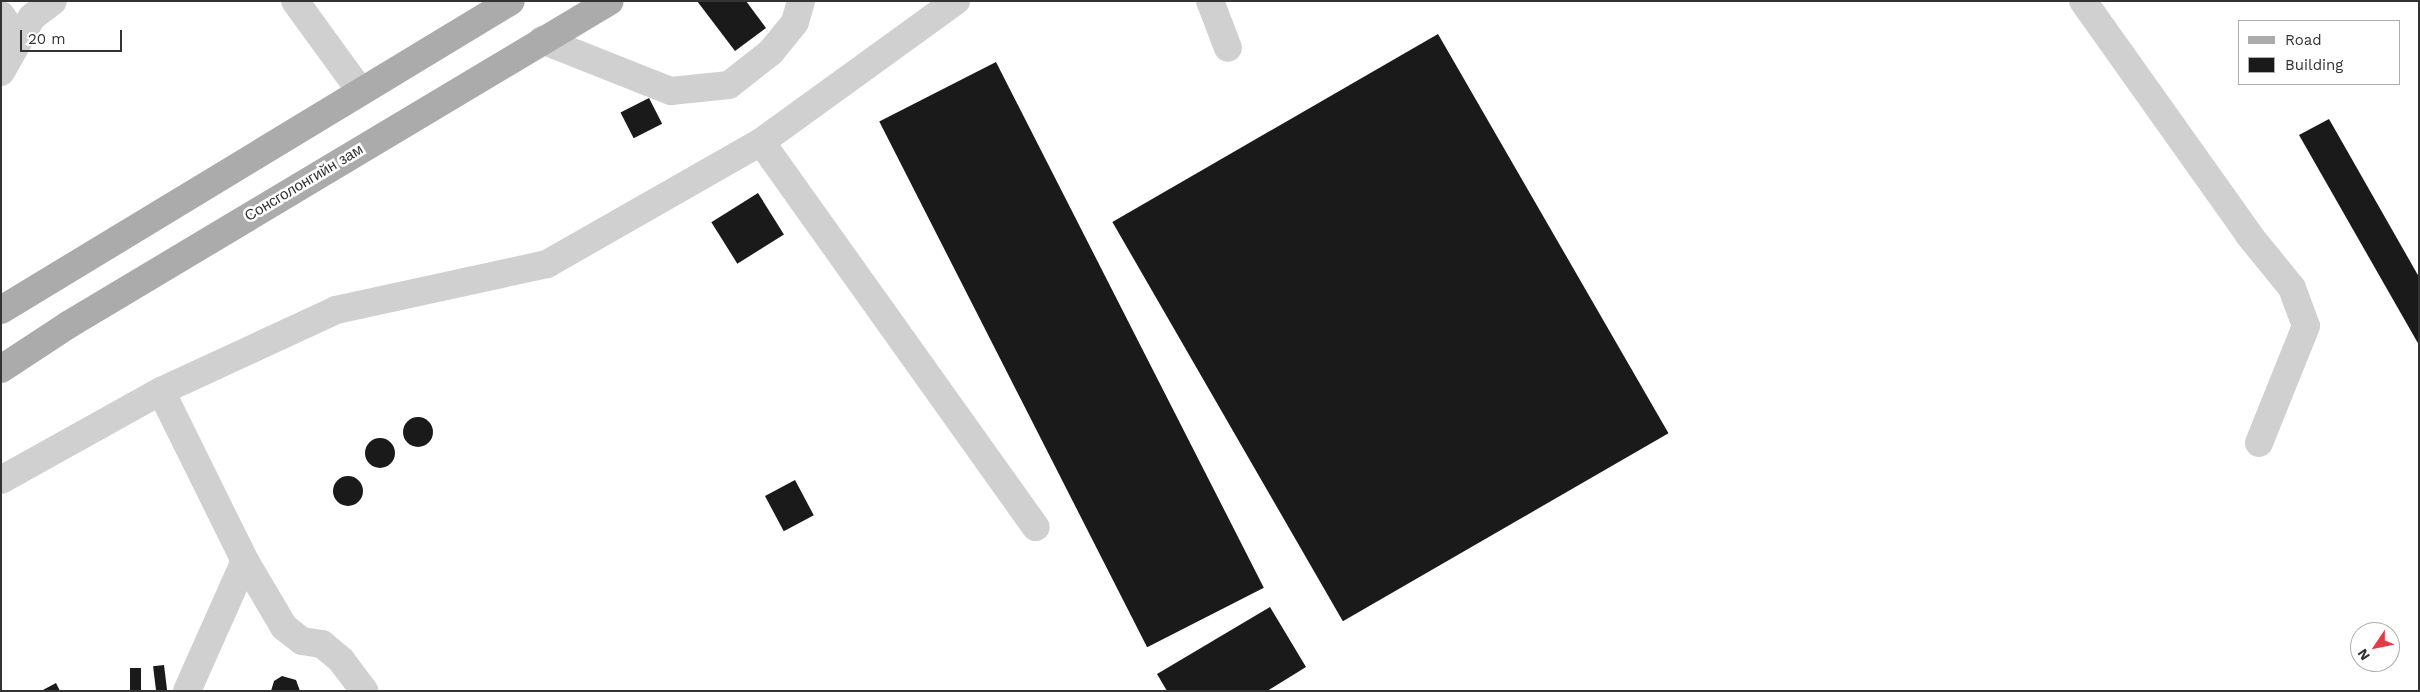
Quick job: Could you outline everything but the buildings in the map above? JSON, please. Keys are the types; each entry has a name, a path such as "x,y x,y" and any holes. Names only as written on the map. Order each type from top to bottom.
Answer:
{"main road":[{"path":"1,310 511,1"},
{"name":"Сонсголонгийн зам","path":"1,369 68,325 610,1"}],"lane":[{"path":"1,72 18,38 32,16 53,1"},
{"path":"295,1 360,92"},
{"path":"542,40 671,91 729,86 771,52 795,22 800,1"},
{"path":"1,480 161,391 336,310 547,264 761,142 956,1"},
{"path":"1210,1 1228,48"},
{"path":"2083,1 2249,235 2292,288 2306,326 2259,443"},
{"path":"1,16 18,38"},
{"path":"761,142 1036,527"},
{"path":"161,391 245,561 284,627 302,641 322,644 341,660 364,691"},
{"path":"187,691 245,561"}]}
